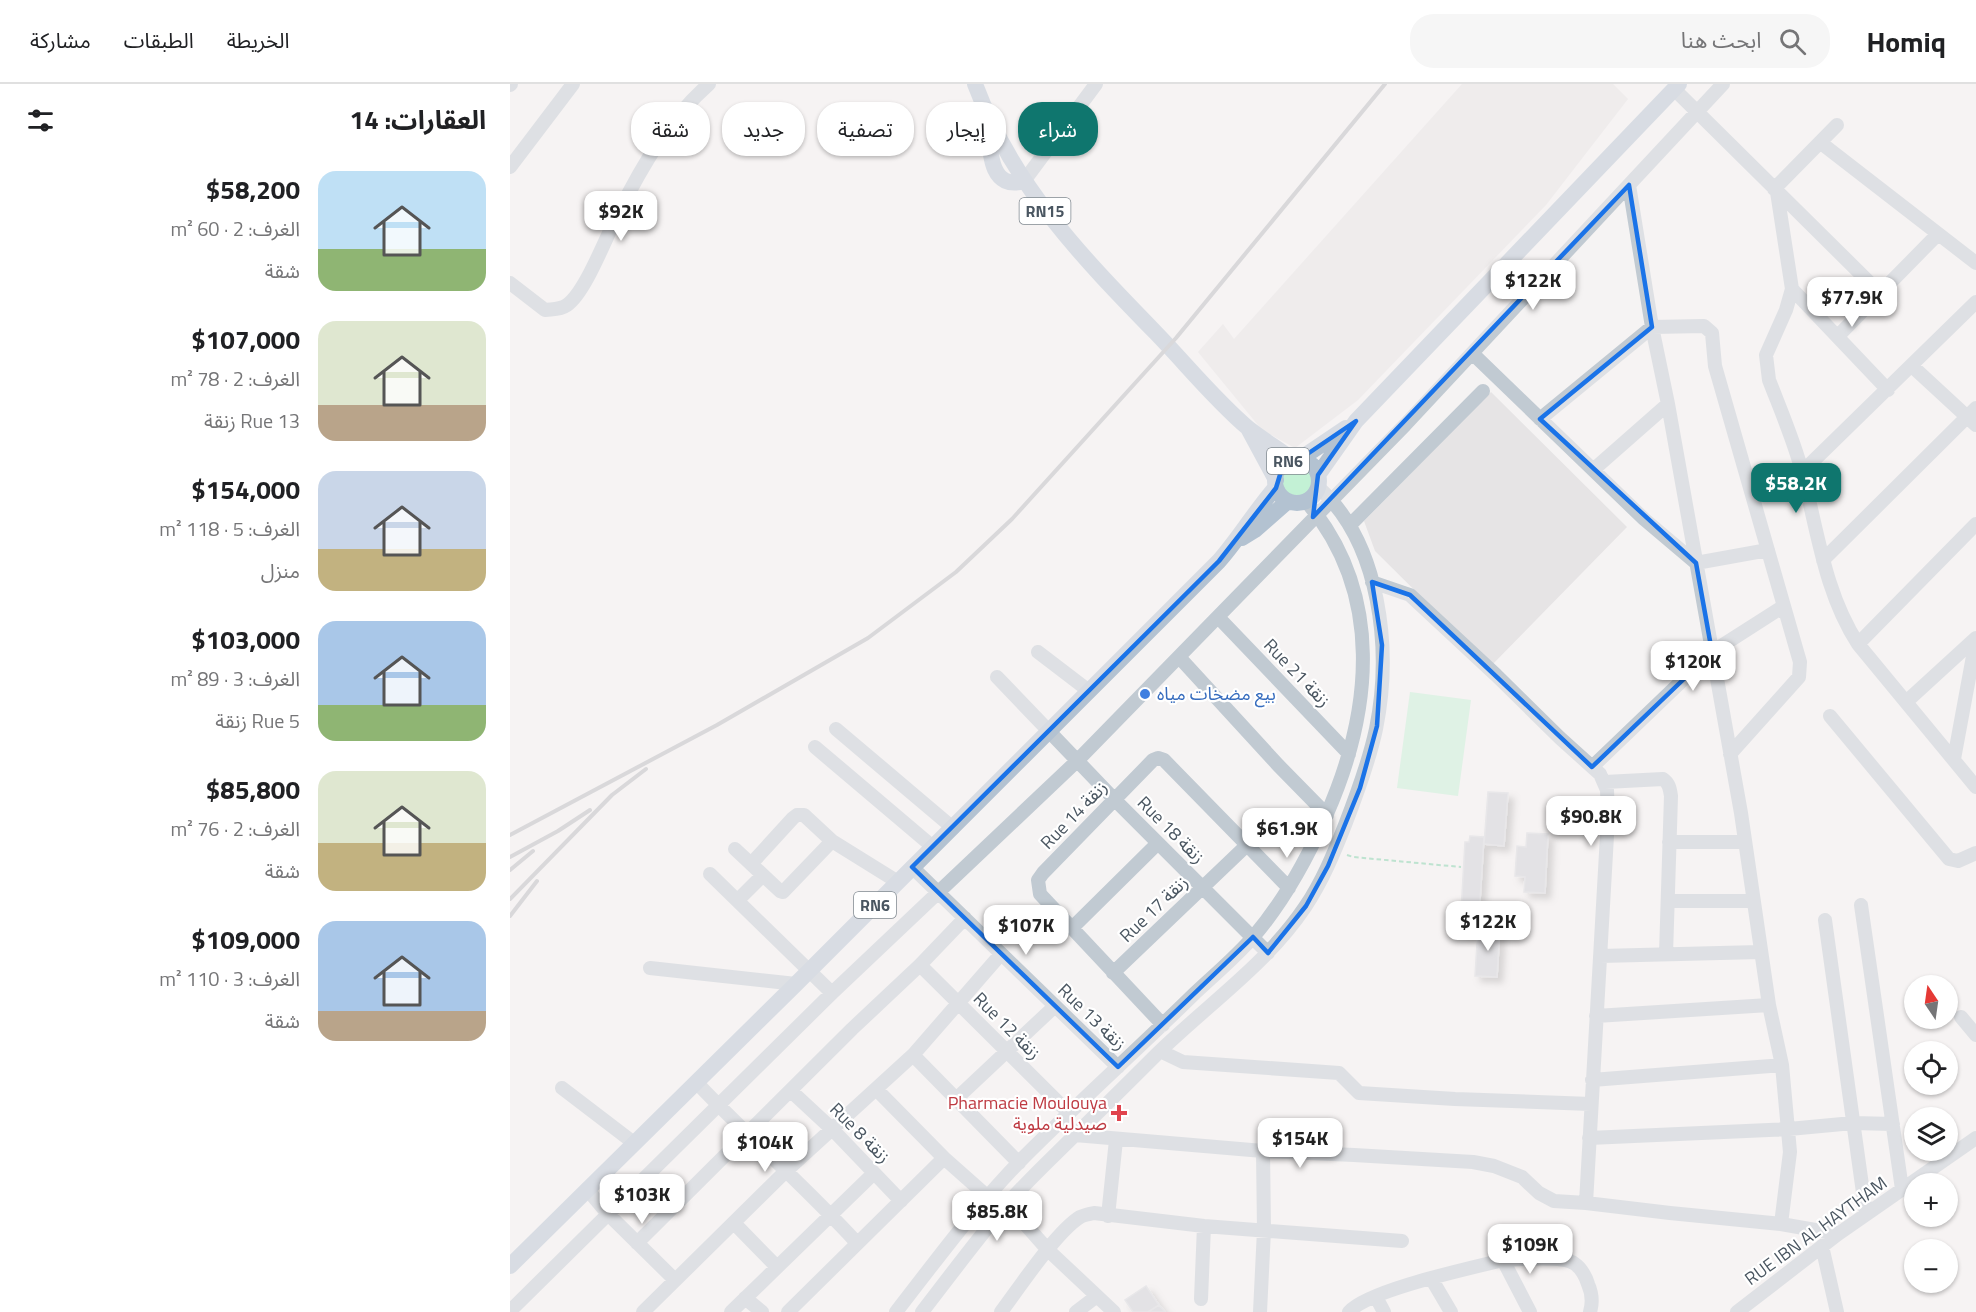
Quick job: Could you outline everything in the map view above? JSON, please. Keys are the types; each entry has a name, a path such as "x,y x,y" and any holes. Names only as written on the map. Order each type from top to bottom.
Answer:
{"main road":[{"name":"RN15","path":"975,84 988,119 1024,181 1066,238 1092,268 1247,427 1296,460"},
{"name":"RN6","path":"1356,421 1296,460 1283,465 1276,474 1276,484 1281,495 1288,501 1300,502 1311,507 1311,497 1318,481 1356,421 1677,87"},
{"name":"RN15","path":"1247,427 1276,484"},
{"name":"RN6","path":"1296,460 1311,464 1318,481"},
{"name":"RN6","path":"510,1266 953,828 1236,541 1276,484"},
{"name":"RN6","path":"1236,541 1255,530 1288,501"}],"street":[{"path":"510,167 573,84"},
{"path":"510,283 545,310 568,305 586,280 640,172 693,99 709,84"},
{"path":"1024,181 1096,84"},
{"path":"510,1311 832,993 1077,761 1218,617 1311,507 1331,499 1405,425 1723,84"},
{"path":"1677,87 1697,112 1880,293"},
{"path":"1775,190 1837,124"},
{"path":"1821,143 1976,263"},
{"path":"1629,185 1652,327 1668,404 1730,754 1769,1005 1782,1065 1790,1152 1781,1224"},
{"path":"1775,190 1792,289 1786,310 1768,347 1766,365 1769,380 1802,472 1823,560 1835,599 1846,627 1858,644 1976,787"},
{"path":"1838,336 1937,234"},
{"path":"1792,289 1888,390"},
{"path":"1802,472 1976,302"},
{"path":"1540,419 1652,327 1704,326 1712,333 1715,366 1800,662 1799,677 1730,754"},
{"path":"1472,353 1644,519 1696,563"},
{"path":"1823,560 1973,417 1912,366"},
{"path":"1352,524 1483,391"},
{"path":"1593,470 1668,404"},
{"path":"922,1312 1007,1204 1053,1155 1160,1051 1268,953 1306,906 1335,850 1360,788 1377,726 1382,645 1379,609 1362,549 1353,530 1318,481"},
{"path":"896,1312 976,1209 1019,1162 1253,937 1289,888 1316,840 1349,754 1360,702 1364,668 1358,605 1347,566 1335,542 1311,507"},
{"path":"1858,644 1971,539 1976,524"},
{"path":"1696,563 1768,550"},
{"path":"1372,582 1410,595 1600,774 1605,782 1609,802 1586,1203"},
{"path":"1592,767 1712,652 1784,606"},
{"name":"Rue 21 زنقة","path":"1218,617 1349,754"},
{"path":"1906,702 1976,639"},
{"path":"1954,759 1976,639"},
{"path":"1038,652 1089,691"},
{"path":"1179,657 1327,815"},
{"name":"Rue 18 زنقة","path":"997,677 1114,799 1268,953"},
{"path":"1830,716 1949,860 1958,861 1976,853"},
{"path":"836,729 953,828"},
{"path":"815,747 933,846"},
{"name":"Rue 14 زنقة","path":"1072,928 1040,894 1038,880 1042,873 1153,760 1158,758 1164,760 1246,846"},
{"path":"1605,782 1663,779 1667,781 1671,796 1666,954"},
{"path":"750,864 797,816 804,815 831,841 898,882"},
{"path":"735,849 780,891 787,890 831,841"},
{"path":"1669,842 1745,842"},
{"path":"1158,843 1072,928 1163,1025"},
{"path":"1246,846 1289,888"},
{"name":"Rue 17 زنقة","path":"1113,973 1246,846"},
{"name":"Rue 13 زنقة","path":"912,867 1118,1067"},
{"path":"710,874 832,993"},
{"path":"738,900 763,875"},
{"path":"1668,901 1753,901"},
{"path":"1861,905 1902,1189"},
{"path":"637,1243 965,918"},
{"path":"1825,920 1866,1214"},
{"path":"1600,956 1760,952"},
{"path":"643,1312 786,1172 913,1055 1001,954"},
{"name":"Rue 12 زنقة","path":"920,965 1069,1113"},
{"path":"650,968 796,984"},
{"path":"957,1100 1054,1005"},
{"path":"1596,1016 1769,1005"},
{"path":"1961,1017 1976,1035"},
{"path":"1160,1051 1183,1062 1339,1073 1359,1093 1591,1104"},
{"path":"913,1055 1019,1162"},
{"path":"1592,1080 1782,1065"},
{"path":"696,1082 857,1242"},
{"path":"562,1088 634,1143"},
{"path":"877,1090 944,1158 988,1197"},
{"name":"Rue 8 زنقة","path":"791,1091 833,1130 901,1201"},
{"path":"1589,1138 1789,1129 1853,1123 1893,1124"},
{"path":"1075,1135 1263,1151 1454,1161 1494,1166 1522,1177 1539,1193 1554,1201 1781,1224 1838,1233"},
{"name":"RUE IBN AL HAYTHAM","path":"1737,1312 1838,1233 1976,1138"},
{"path":"1108,1216 1116,1140"},
{"path":"1260,1312 1264,1230 1263,1151"},
{"path":"788,1312 944,1158"},
{"path":"731,1312 874,1173"},
{"path":"587,1189 608,1214 675,1280"},
{"path":"1007,1204 1048,1250 1114,1312"},
{"path":"1002,1312 1048,1250 1071,1224 1082,1216 1094,1213 1204,1226 1402,1241"},
{"path":"734,1223 777,1267"},
{"path":"1201,1299 1204,1226"},
{"path":"1822,1246 1837,1312"},
{"path":"1503,1260 1530,1312"},
{"path":"1349,1312 1353,1307 1376,1297 1431,1278 1503,1260 1564,1260 1575,1264 1585,1277 1593,1303 1590,1312"},
{"path":"1431,1278 1451,1312"},
{"path":"1076,1312 1097,1296"},
{"path":"1376,1297 1384,1312"},
{"path":"745,1298 762,1312"}],"path":[{"path":"1335,850 1353,857 1461,867"}],"highlighted area":[{"path":"1629,185 1652,327 1540,419 1696,563 1712,652 1592,767 1410,595 1372,582 1382,645 1377,726 1360,788 1328,866 1306,906 1268,953 1253,937 1118,1067 912,867 1219,561 1276,488 1283,465 1300,459 1356,421 1318,475 1313,517"}],"shaded area":[{"path":"1462,84 1613,84 1628,99 1546,205 1358,400 1295,448 1262,430 1198,352 1223,324 1234,339"},
{"path":"1491,392 1627,527 1491,666 1375,551 1364,521"}],"green space":[{"path":"1298,465 1309,470 1314,481 1309,492 1298,497 1287,492 1282,481 1287,470"},
{"path":"1410,692 1471,700 1458,796 1397,788"}],"building":[{"path":"1488,792 1508,793 1504,846 1484,844"},
{"path":"1527,833 1548,834 1545,893 1524,892 1525,877 1515,876 1517,846 1526,847"},
{"path":"1470,836 1484,837 1478,933 1461,933 1465,842 1469,842"},
{"path":"1478,927 1500,928 1497,977 1475,976"},
{"path":"1146,1286 1159,1305 1148,1312 1133,1312 1125,1300"},
{"path":"1159,1305 1165,1312 1148,1312"}],"railway":[{"path":"510,835 717,725 868,638 956,572 1012,519 1176,338 1385,84"},
{"path":"510,899 612,795 646,769"},
{"path":"510,857 558,831 590,810"},
{"path":"510,870 533,851"},
{"path":"510,916 537,881"}],"place":[{"name":"بيع مضخات مياه","path":"1145,694"},
{"name":"Pharmacie Moulouya صيدلية ملوية","path":"1119,1113"}]}
